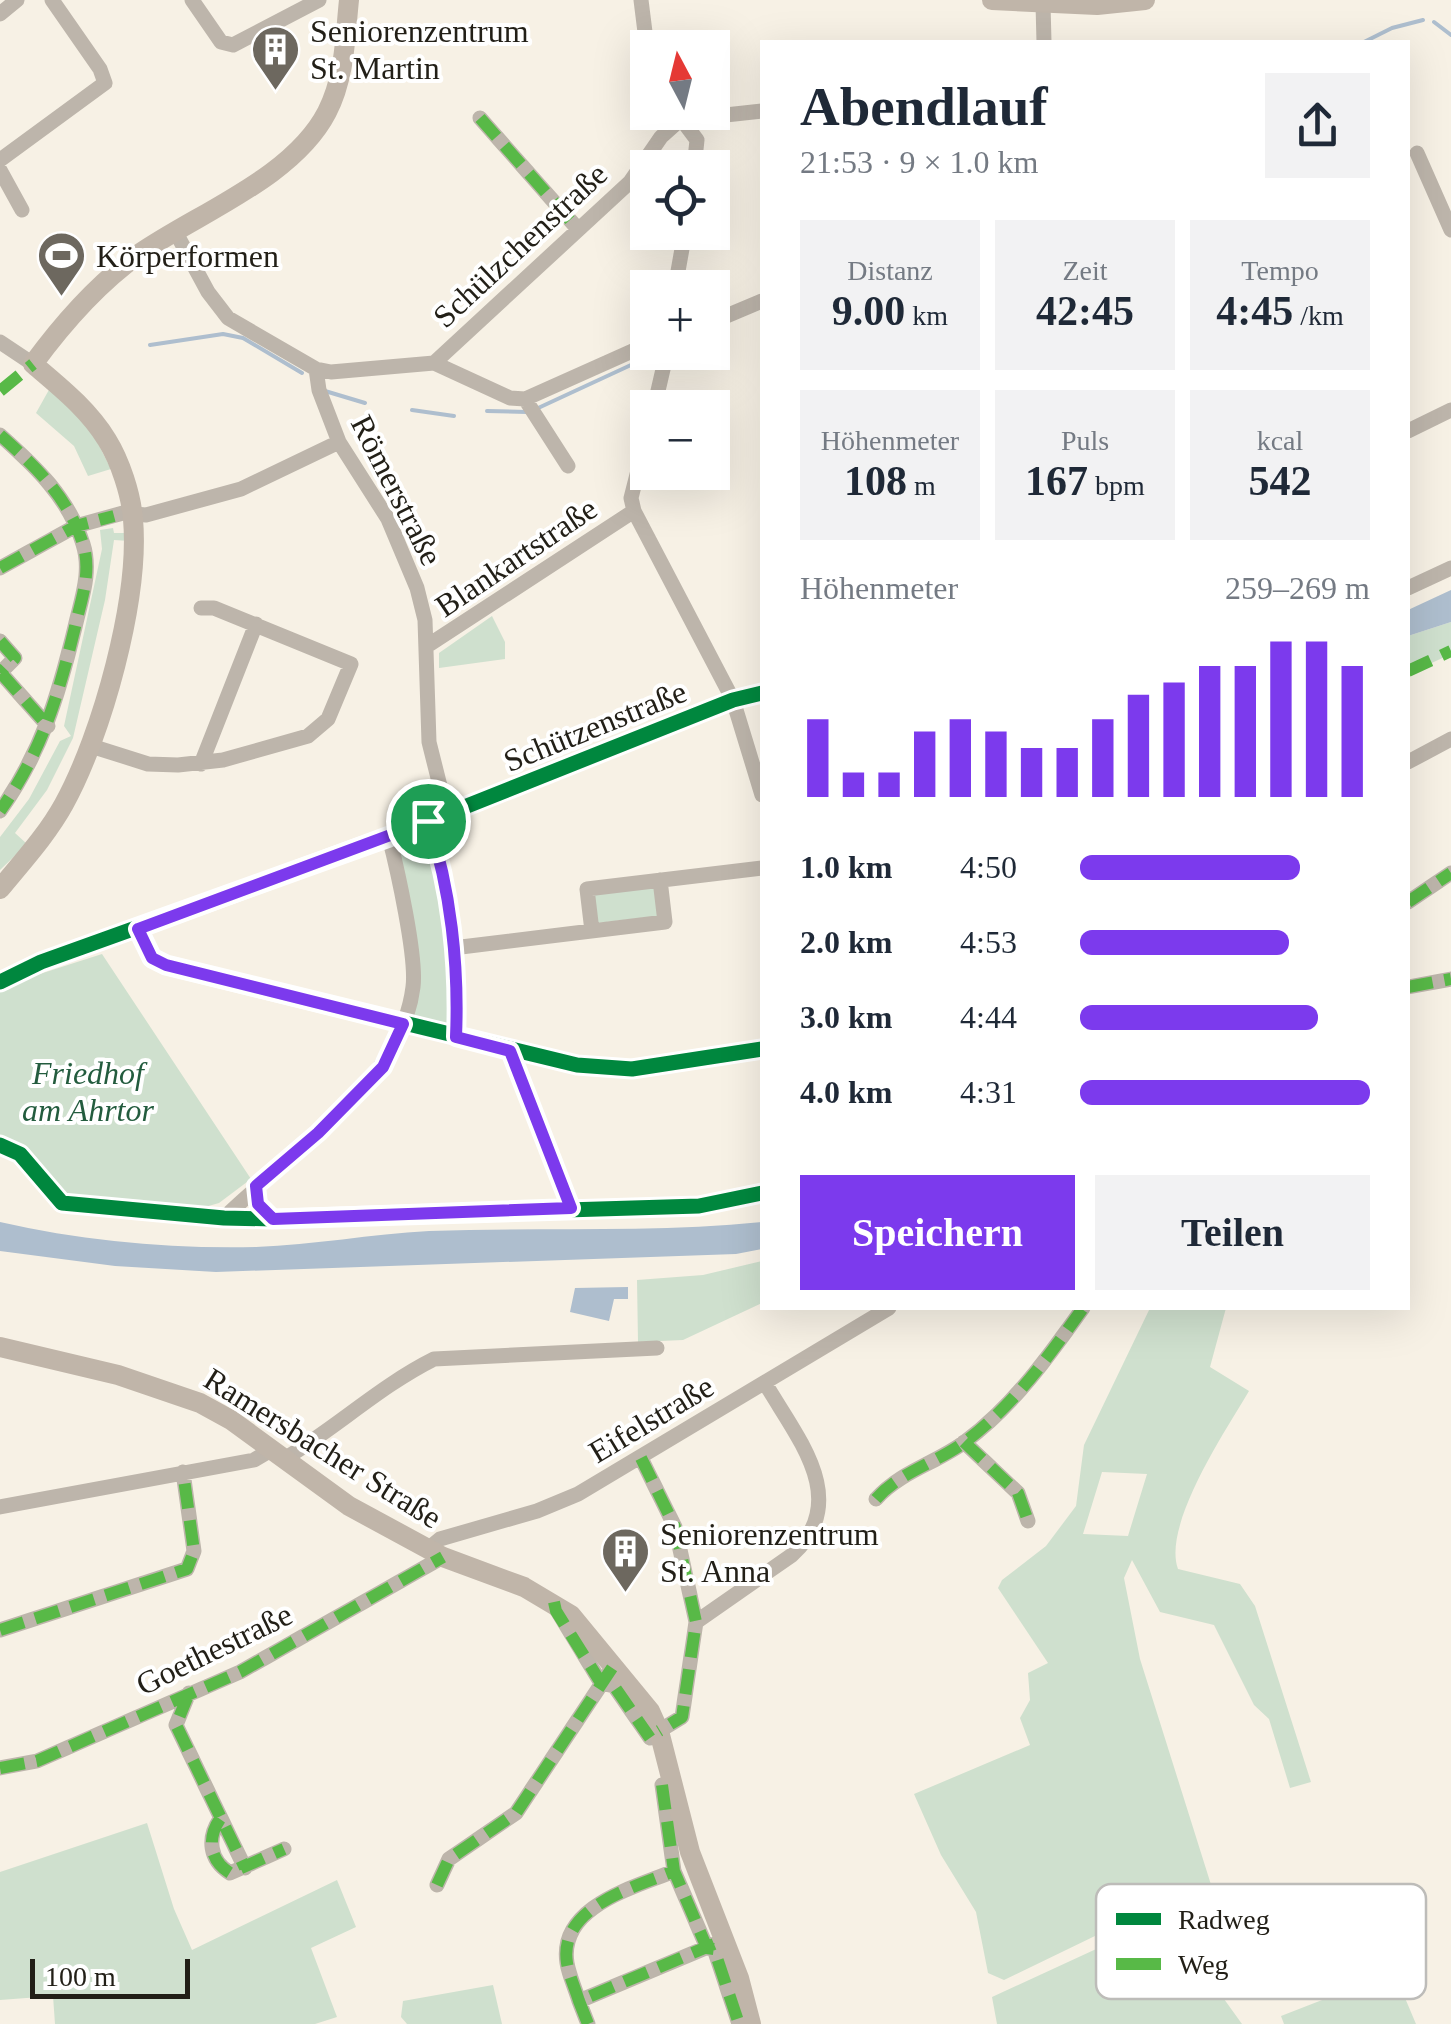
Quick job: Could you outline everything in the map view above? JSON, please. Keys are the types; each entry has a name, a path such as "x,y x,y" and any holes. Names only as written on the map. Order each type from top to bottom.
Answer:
{"main road":[{"path":"0,889 63,806 91,746 120,642 131,574 133,514 108,441 76,401 33,364 70,316 102,284 175,231 278,167 310,138 336,90 350,0"},
{"path":"992,0 1098,5 1145,0"},
{"name":"Ramersbacher Straße","path":"0,1346 167,1390 215,1411 349,1506 436,1553 554,1602 591,1635 650,1711 715,1944 749,2005 752,2024"}],"street":[{"path":"0,14 17,0"},
{"path":"0,160 100,90 104,83 100,69 52,0"},
{"path":"192,0 220,42 234,45 319,0"},
{"path":"641,0 645,30"},
{"path":"1043,4 1044,40"},
{"path":"730,112 760,110"},
{"path":"480,118 577,228"},
{"name":"Schülzchenstraße","path":"434,363 630,182 666,130"},
{"path":"1417,153 1451,230"},
{"path":"0,170 22,210"},
{"path":"175,231 208,292 228,318 316,370 434,363 530,407 568,466"},
{"path":"730,314 760,302"},
{"path":"0,342 33,364"},
{"path":"530,407 630,354"},
{"name":"Römerstraße","path":"316,370 319,390 340,442 388,519 417,588 426,646 430,742 447,814"},
{"path":"1410,429 1451,410"},
{"path":"0,436 56,490 84,547 86,580 48,726 0,811"},
{"path":"0,568 76,526 122,513 146,515 240,489 340,442"},
{"path":"633,490 634,512 733,700 760,788"},
{"name":"Blankartstraße","path":"426,646 634,512"},
{"path":"1410,587 1451,568"},
{"path":"91,746 148,764 201,764 278,745 320,729 328,719 352,664 214,608 201,608"},
{"path":"201,764 256,624"},
{"path":"0,641 15,658 0,673 48,726"},
{"name":"Schützenstraße","path":"0,982 41,962 389,836 733,700 760,693"},
{"path":"1410,761 1451,738"},
{"path":"428,821 453,948 458,996 456,1037"},
{"path":"224,1218 318,1133 383,1067 403,1024 414,985 398,871 389,836"},
{"path":"592,931 587,889 760,868"},
{"path":"1410,901 1451,874"},
{"path":"453,948 666,922 660,880"},
{"path":"138,929 152,958 166,965 577,1065 632,1069 760,1051"},
{"path":"1410,986 1451,979"},
{"path":"510,1051 571,1208"},
{"path":"256,1186 258,1204 273,1219"},
{"path":"62,1203 273,1219 699,1206 760,1192"},
{"name":"Eifelstraße","path":"436,1553 440,1539 564,1500 886,1310"},
{"path":"876,1499 890,1484 964,1442 1040,1370 1082,1310"},
{"path":"0,1508 278,1454 326,1434 404,1374 434,1360 657,1348"},
{"path":"696,1622 792,1555 806,1542 817,1522 818,1479 765,1383"},
{"path":"964,1442 1018,1493 1028,1522"},
{"path":"554,1602 600,1682 614,1686 654,1734 682,1716 696,1622 675,1527 641,1458"},
{"path":"0,1630 187,1570 194,1551 183,1472"},
{"name":"Goethestraße","path":"0,1768 36,1761 240,1672 436,1553"},
{"path":"437,1885 449,1859 516,1813 614,1664"},
{"path":"176,1725 189,1693"},
{"path":"160,1708 176,1725 246,1868 284,1848"},
{"path":"662,1785 674,1871 715,1944 739,2024"},
{"path":"588,2024 567,1963 573,1931 592,1909 639,1880 674,1871"},
{"path":"580,2000 715,1944"}],"green space":[{"path":"50,388 85,418 111,469 88,476 74,446 36,413"},
{"path":"113,528 114,533 129,533 129,541 114,540 105,600 73,738 47,790 15,833 27,844 0,870 0,837 29,799 60,741 71,736 64,726 102,549 100,530"},
{"path":"492,616 505,642 505,659 439,668 439,653"},
{"path":"1451,622 1451,654 1410,673 1410,635"},
{"path":"427,833 444,929 449,1027 413,1016 417,974 414,930 396,845"},
{"path":"654,887 658,916 598,923 594,894"},
{"name":"Friedhof am Ahrtor","path":"102,954 251,1179 219,1203 198,1209 65,1200 27,1158 0,1138 0,992 21,980"},
{"path":"760,1261 760,1304 683,1340 638,1342 637,1280 703,1275"},
{"path":"1149,1310 1225,1310 1210,1367 1249,1391 1187,1504 1179,1528 1178,1569 1240,1584 1255,1606 1311,1782 1290,1788 1269,1719 1254,1705 1214,1625 1160,1612 1132,1560 1124,1578 1140,1659 1211,1884 1096,1884 1096,1935 1004,1980 988,1973 976,1912 941,1855 914,1794 1030,1745 1020,1718 1030,1700 1028,1673 1048,1663 998,1588 1002,1580 1046,1546 1076,1506 1084,1445","holes":["1102,1472 1147,1474 1128,1536 1083,1534"]},
{"path":"147,1823 174,1909 192,1950 337,1880 356,1927 311,1948 337,2017 315,2024 55,2024 53,1996 0,2000 0,1872"},
{"path":"1096,1949 1096,1999 1224,1999 1242,2024 997,2024 992,1997"},
{"path":"493,1985 502,2024 407,2024 401,2017 403,2001"},
{"path":"1325,1999 1405,1999 1416,2024 1284,2024 1281,2016"}],"water":[{"path":"1451,590 1451,622 1410,635 1410,609"},
{"path":"0,1222 95,1239 224,1247 278,1246 429,1231 638,1229 760,1222 760,1249 736,1254 216,1272 115,1266 0,1251"},
{"path":"628,1287 628,1299 614,1299 609,1321 570,1312 575,1288"}],"waterway":[{"path":"1368,40 1392,28 1423,20"},
{"path":"1434,22 1451,35"},
{"path":"150,345 223,334 243,338 302,373"},
{"path":"536,409 630,365"},
{"path":"325,391 365,403"},
{"path":"412,410 454,416"},
{"path":"487,411 527,412"}],"marked path":[{"path":"480,118 577,228"},
{"path":"0,391 33,364"},
{"path":"0,435 60,497 77,527 86,565 83,596 55,700 38,745 0,811"},
{"path":"0,568 76,526 114,516"},
{"path":"0,641 15,658 0,673"},
{"path":"1410,670 1451,651"},
{"path":"1,673 48,726"},
{"path":"1410,901 1451,873"},
{"path":"1410,987 1451,979"},
{"path":"876,1499 897,1481 955,1449 1000,1412 1082,1310"},
{"path":"964,1442 1018,1493 1028,1521"},
{"path":"641,1458 675,1527 696,1622 682,1717 659,1731"},
{"path":"0,1630 187,1569 194,1551 183,1472"},
{"path":"0,1768 37,1761 240,1672 443,1557"},
{"path":"554,1602 601,1683 614,1686 650,1738"},
{"path":"437,1885 449,1859 516,1813 614,1665"},
{"path":"189,1693 176,1725 245,1868"},
{"path":"662,1785 674,1871"},
{"path":"220,1819 212,1848 218,1862 230,1873 284,1849"},
{"path":"579,2001 567,1963 567,1943 575,1927 603,1902 674,1871 707,1948 714,1949 739,2024"},
{"path":"588,2024 579,2001 714,1944"}],"cycle path":[{"path":"0,982 41,962 389,837 733,700 760,693"},
{"path":"138,929 152,958 166,965 577,1065 632,1069 760,1049"},
{"path":"0,1145 20,1154 62,1203 224,1218 699,1206 760,1193"}],"place":[{"name":"Seniorenzentrum St. Martin","path":"275,92"},
{"name":"Körperformen","path":"61,298"},
{"name":"Seniorenzentrum St. Anna","path":"625,1594"}],"route":[{"path":"428,821 436,846 453,948 458,996 456,1037 510,1051 571,1208 273,1219 258,1204 256,1186 318,1133 383,1067 403,1024 166,965 152,958 138,929 428,821"}]}
